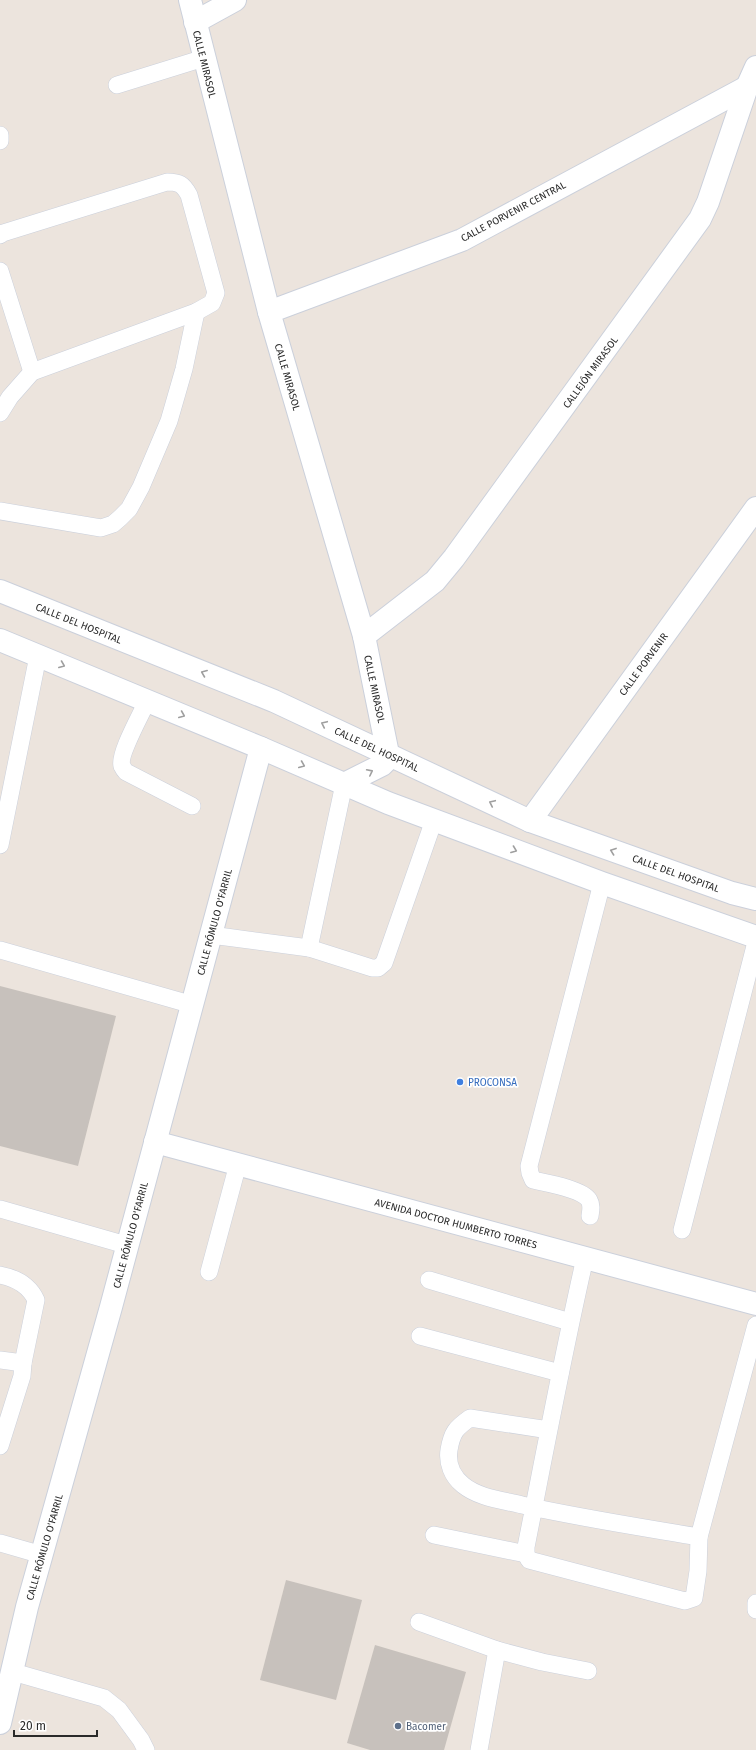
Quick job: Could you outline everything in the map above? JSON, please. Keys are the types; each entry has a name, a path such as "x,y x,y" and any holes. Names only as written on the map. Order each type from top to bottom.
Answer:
{"street":[{"name":"CALLE MIRASOL","path":"190,0 269,312 364,636 388,754"},
{"path":"195,22 235,0"},
{"name":"CALLEJÓN MIRASOL","path":"364,636 435,581 454,558 696,225 708,202 747,87 756,67"},
{"name":"CALLE PORVENIR CENTRAL","path":"269,312 462,240 747,87"},
{"name":"CALLE PORVENIR","path":"530,821 756,508"},
{"name":"CALLE DEL HOSPITAL","path":"0,591 274,701 530,821 732,893 756,899"},
{"path":"0,640 148,700 388,803 602,883 756,937"},
{"name":"CALLE RÓMULO O'FARRIL","path":"0,1723 27,1607 193,1004 261,748"},
{"path":"344,784 382,765 386,762 388,754"},
{"name":"AVENIDA DOCTOR HUMBERTO TORRES","path":"155,1142 756,1304"}],"lane":[{"path":"117,85 204,58"},
{"path":"0,135 0,141"},
{"path":"0,235 167,182 179,182 185,187 189,195 216,293 212,303 196,312 32,372 10,397 0,413"},
{"path":"0,271 32,372"},
{"path":"0,511 101,528 113,524 129,509 141,487 169,421 184,369 196,312"},
{"path":"0,845 38,656"},
{"path":"148,700 125,748 122,766 126,772 192,806"},
{"path":"309,948 344,784"},
{"path":"211,935 309,948 372,968 381,966 384,963 434,820"},
{"path":"590,1216 591,1208 589,1200 582,1193 533,1180 529,1166 602,883"},
{"path":"682,1230 756,942"},
{"path":"0,950 193,1004"},
{"path":"208,1272 238,1164"},
{"path":"0,1210 126,1245"},
{"path":"585,1258 570,1322 534,1508 526,1554 529,1560 685,1601 691,1600 695,1595 699,1558 699,1537 756,1325"},
{"path":"0,1274 24,1284 31,1291 36,1300 23,1363 22,1376 0,1446"},
{"path":"429,1280 570,1322"},
{"path":"420,1336 560,1373"},
{"path":"0,1360 23,1363"},
{"path":"549,1430 470,1418 456,1427 450,1442 448,1458 452,1472 462,1484 478,1494 534,1508 699,1537"},
{"path":"434,1534 526,1554"},
{"path":"0,1543 42,1555"},
{"path":"756,1603 756,1610"},
{"path":"419,1622 497,1650 542,1662 588,1671"},
{"path":"478,1750 497,1650"},
{"path":"13,1672 104,1698 119,1710 141,1740 146,1750"}],"building":[{"path":"0,986 116,1016 78,1166 0,1146"},
{"path":"286,1580 362,1600 336,1700 260,1680"},
{"path":"375,1645 466,1672 444,1750 370,1750 347,1743"}],"place":[{"name":"PROCONSA","path":"460,1082"},
{"name":"Bacomer","path":"398,1726"}]}
